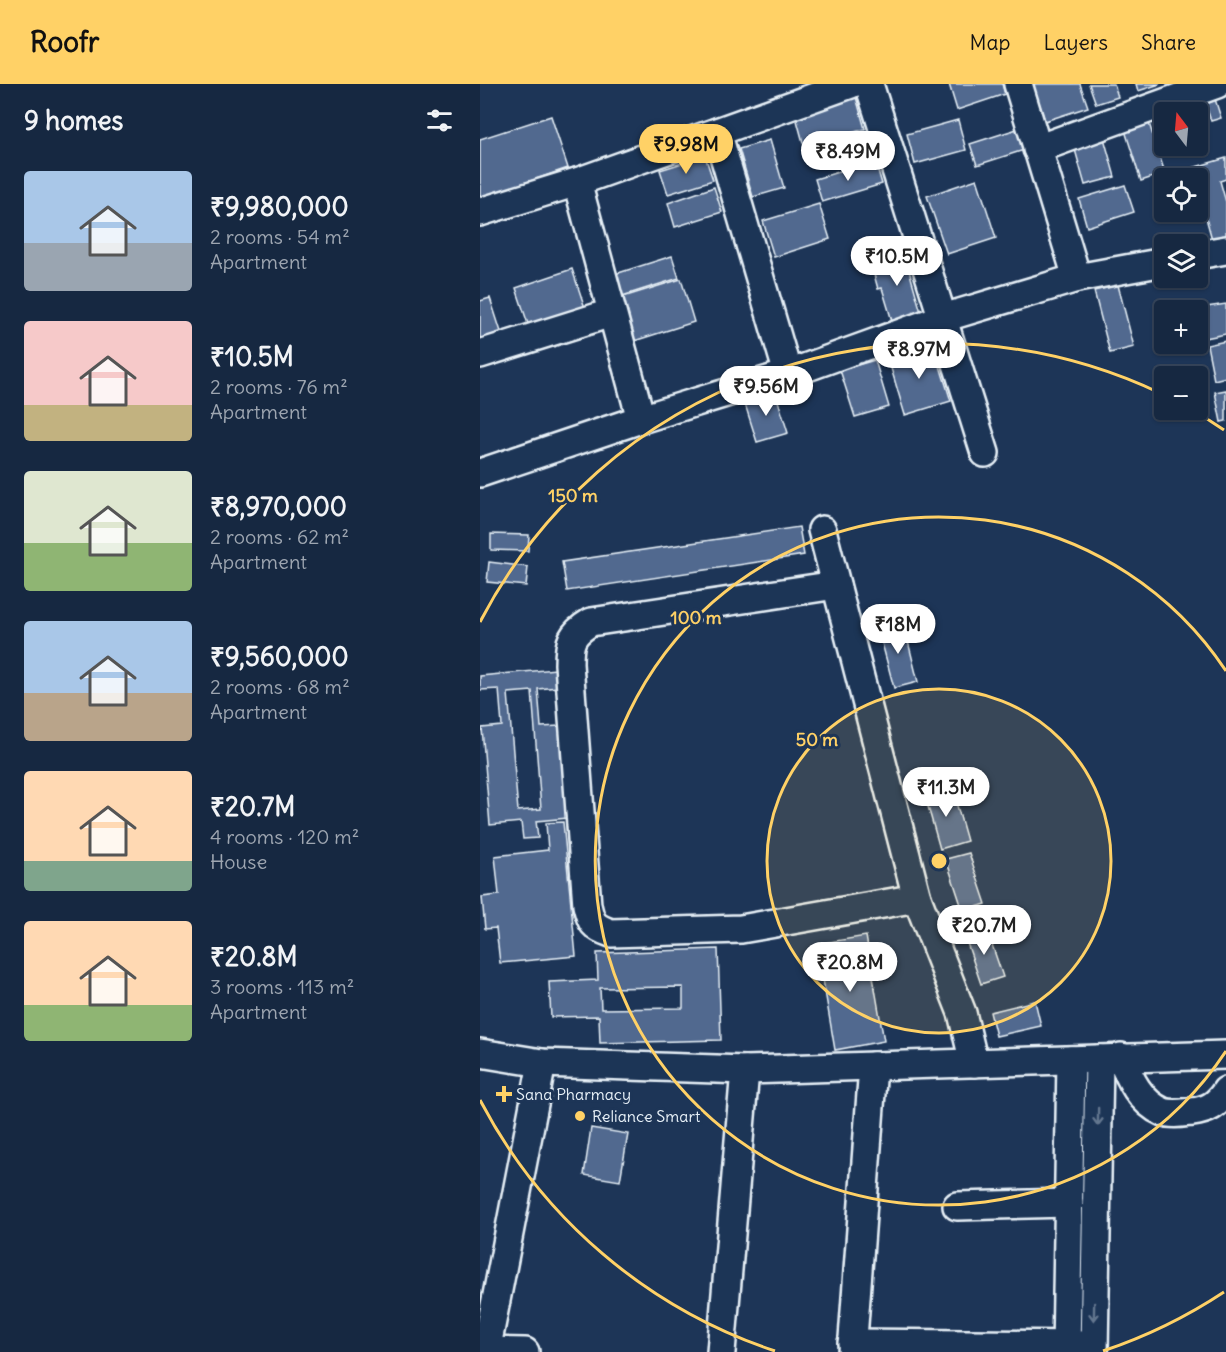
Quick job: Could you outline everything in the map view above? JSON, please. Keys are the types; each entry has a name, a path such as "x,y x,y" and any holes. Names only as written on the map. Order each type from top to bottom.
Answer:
{"street":[{"path":"480,212 577,182 851,84"},
{"path":"869,84 985,453"},
{"path":"1018,84 1077,278"},
{"path":"1037,149 1217,84"},
{"path":"717,132 788,375"},
{"path":"577,182 641,419"},
{"path":"1208,253 1226,250"},
{"path":"480,473 641,419 788,375 943,318 1077,278 1154,264"},
{"path":"480,354 611,313"},
{"path":"822,530 917,898 962,1013 974,1063"},
{"path":"836,585 591,622 576,631 569,647 569,664 587,905 591,920 598,928 611,933 741,929 917,898"},
{"path":"480,1053 542,1063 745,1070 1226,1055"},
{"path":"873,1066 852,1347 1094,1348 1110,1058"},
{"path":"1110,1058 1137,1090 1164,1113 1206,1110 1220,1101 1226,1091"},
{"path":"1066,1348 1071,1060"},
{"path":"525,1352 486,1352 542,1063"},
{"path":"721,1352 745,1070"},
{"path":"957,1206 1068,1203"}],"building":[{"path":"949,84 1002,84 1005,94 957,110"},
{"path":"1033,84 1080,84 1088,107 1045,121"},
{"path":"1089,84 1114,84 1118,97 1096,104"},
{"path":"1136,84 1160,84 1138,91"},
{"path":"856,97 865,129 804,146 795,113"},
{"path":"1215,99 1221,118 1211,121 1208,102"},
{"path":"551,116 568,168 480,198 480,139"},
{"path":"1147,117 1154,139 1154,156 1160,156 1163,168 1154,168 1154,177 1141,181 1123,124"},
{"path":"958,120 966,150 915,164 907,134"},
{"path":"1017,129 1024,150 977,165 970,144"},
{"path":"1102,131 1115,177 1085,185 1072,139"},
{"path":"770,140 784,188 753,197 739,149"},
{"path":"705,156 713,180 668,194 660,170"},
{"path":"1226,158 1226,179 1220,181 1226,202 1226,246 1215,250 1207,222 1208,168 1192,168"},
{"path":"875,161 882,184 822,202 815,179"},
{"path":"977,179 996,238 947,254 927,196"},
{"path":"1125,185 1134,212 1087,227 1079,199"},
{"path":"714,187 722,212 675,227 668,203"},
{"path":"819,204 830,239 774,257 763,221"},
{"path":"904,253 921,312 892,321 882,288 878,289 872,267 879,265 878,261"},
{"path":"672,256 679,278 619,297 612,275"},
{"path":"572,269 586,311 530,330 516,288"},
{"path":"681,279 694,322 634,341 620,298"},
{"path":"1118,285 1134,347 1110,353 1094,291"},
{"path":"490,298 503,338 480,345 480,301"},
{"path":"1226,304 1226,334 1208,337 1208,307"},
{"path":"1226,341 1226,377 1214,380 1208,345"},
{"path":"933,344 951,401 905,415 888,358"},
{"path":"875,360 889,407 855,417 840,370"},
{"path":"1226,390 1226,421 1221,422 1215,392"},
{"path":"775,391 788,433 757,442 744,401"},
{"path":"799,527 804,555 567,591 562,562"},
{"path":"491,534 529,535 528,551 491,550"},
{"path":"489,562 528,567 526,586 487,582"},
{"path":"903,621 918,682 894,688 878,628"},
{"path":"556,669 558,687 538,689 541,727 560,726 568,818 536,821 538,838 523,839 521,822 490,825 482,728 502,726 499,689 480,690 480,676","holes":["532,691 541,809 518,811 508,693"]},
{"path":"952,788 967,841 940,849 925,796"},
{"path":"563,822 576,956 500,963 496,928 485,929 482,897 499,895 495,856 548,850 546,823"},
{"path":"969,853 986,904 963,911 946,859"},
{"path":"986,927 1003,977 981,984 964,934"},
{"path":"866,936 884,1041 835,1050 817,944"},
{"path":"718,949 721,1040 600,1043 599,1016 551,1017 549,982 598,980 597,953","holes":["683,987 683,1008 601,1009 600,988"]},
{"path":"1035,1001 1041,1026 996,1036 990,1012"},
{"path":"591,1128 628,1134 620,1181 584,1175"}],"place":[{"name":"Sana Pharmacy","path":"504,1094"},
{"name":"Reliance Smart","path":"580,1116"}]}
